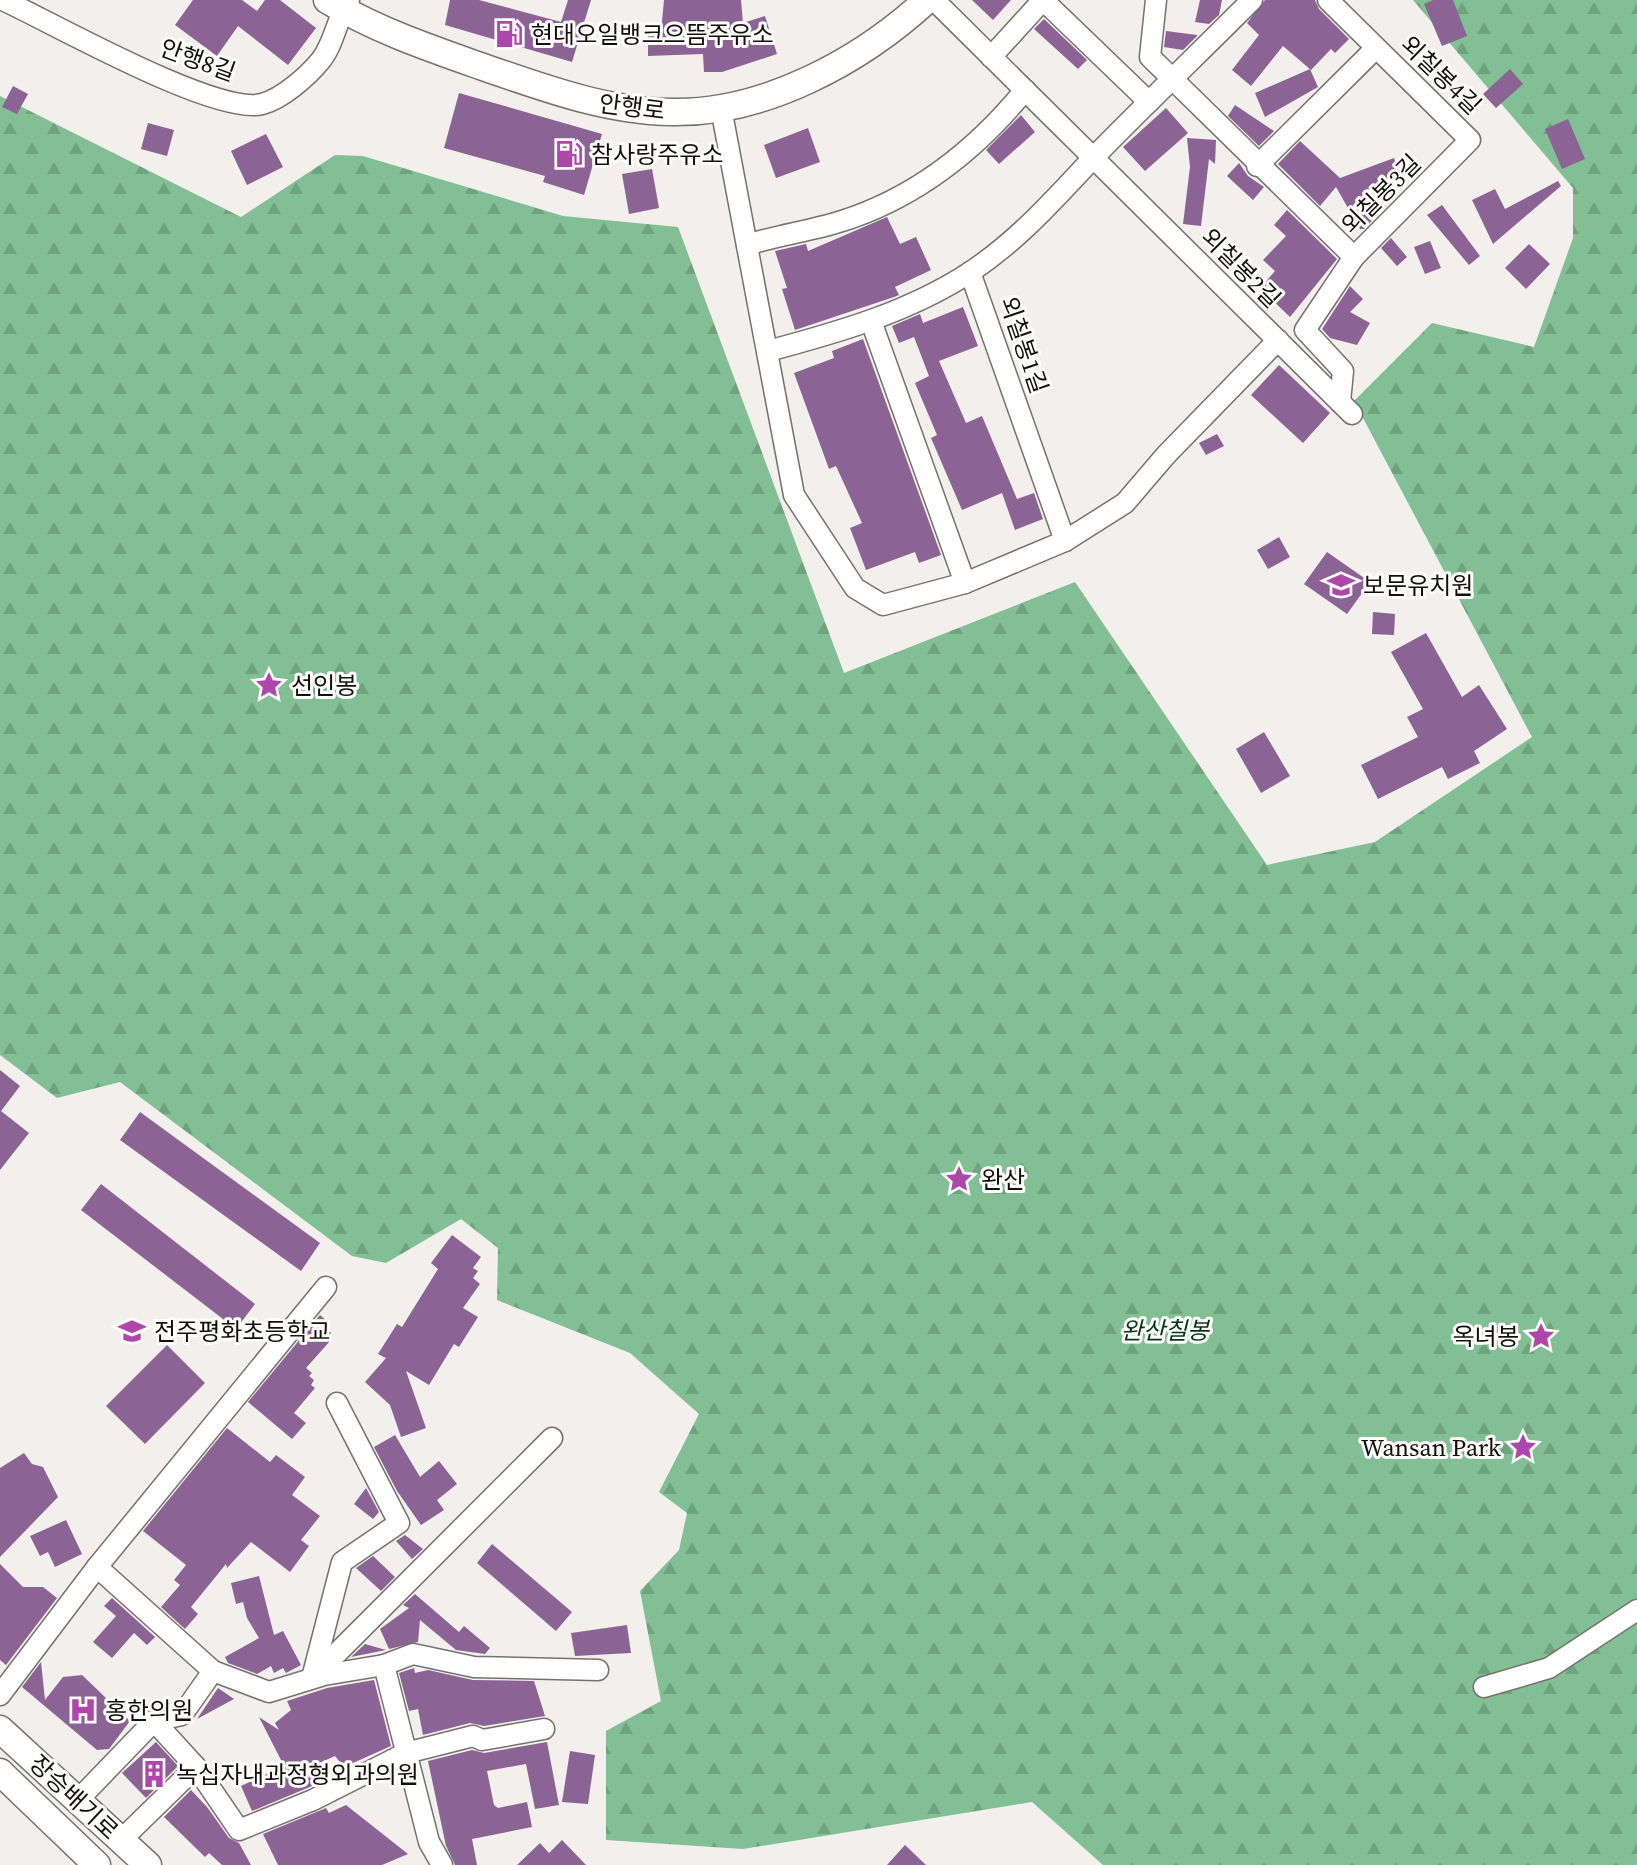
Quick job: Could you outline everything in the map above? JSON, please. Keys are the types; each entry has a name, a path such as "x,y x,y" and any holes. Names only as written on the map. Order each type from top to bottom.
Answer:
{"street":[{"name":"안행로","path":"340,3 466,61 581,100 673,112 721,108 803,84 868,50 927,0"},
{"name":"외칠봉2길","path":"934,0 1346,408 1343,371 1305,330 1354,257"},
{"path":"991,57 1043,0 1149,102"},
{"name":"외칠봉3길","path":"1156,0 1150,57 1257,166 1354,257 1470,140"},
{"path":"768,351 871,321 922,300 970,272 1015,239 1057,201 1094,158 1252,0"},
{"name":"외칠봉4길","path":"1328,0 1470,140"},
{"name":"안행8길","path":"8,1 90,47 212,96 259,105 285,91 322,59 340,3"},
{"name":"외칠봉4길","path":"1257,166 1376,48"},
{"path":"747,245 843,220 883,205 957,160 997,123 1025,90"},
{"path":"721,108 794,495 855,588 883,605 965,583 1065,541 1125,503 1166,455 1278,340"},
{"name":"외칠봉1길","path":"970,272 1065,541"},
{"path":"871,321 965,583"},
{"path":"0,1695 97,1567 326,1287"},
{"path":"312,1678 342,1562 399,1523 337,1403"},
{"path":"312,1678 552,1438"},
{"path":"97,1567 213,1671 269,1692 312,1678 384,1665 413,1654 474,1667 598,1670"},
{"path":"1484,1687 1549,1668 1637,1610"},
{"path":"384,1665 429,1842 442,1865"},
{"path":"77,1801 154,1721 182,1715 213,1671"},
{"path":"154,1721 196,1767 239,1830 313,1800 406,1753 473,1736 482,1740 544,1729"},
{"name":"장승배기로","path":"0,1729 148,1865"},
{"path":"121,1840 196,1767"},
{"name":"장승배기로","path":"0,1772 97,1865"}],"green space":[{"name":"완산칠봉","path":"1413,0 1637,0 1637,1865 1103,1865 1032,1802 743,1849 606,1840 606,1731 661,1701 640,1591 679,1550 687,1513 659,1492 699,1414 630,1353 497,1300 498,1248 461,1219 386,1263 352,1256 120,1082 57,1098 0,1055 0,96 241,217 335,155 363,156 563,216 678,227 844,673 1075,582 1267,865 1375,842 1532,737 1354,401 1432,323 1534,347 1573,238 1573,188"}],"building":[{"path":"193,0 242,0 257,11 265,0 280,0 316,28 288,65 238,26 217,56 175,25"},
{"path":"450,0 479,0 561,22 568,0 591,0 572,62 445,25"},
{"path":"664,0 741,0 743,23 765,16 777,54 722,72 704,72 703,54 648,56 648,33 661,32"},
{"path":"972,0 1011,0 993,20"},
{"path":"1200,0 1222,0 1219,15 1209,24 1195,22"},
{"path":"1265,0 1315,0 1319,9 1349,39 1335,53 1331,49 1311,70 1283,46 1251,86 1232,70 1259,35 1247,23"},
{"path":"1433,0 1453,0 1467,36 1442,46 1424,4"},
{"path":"1044,19 1087,60 1078,69 1034,29"},
{"path":"1166,31 1197,36 1183,50 1164,47"},
{"path":"1310,69 1318,87 1265,117 1255,93"},
{"path":"1510,69 1523,84 1496,108 1483,94"},
{"path":"13,86 28,94 17,114 2,107"},
{"path":"459,93 602,134 584,195 543,182 545,176 444,148"},
{"path":"1235,105 1274,131 1259,146 1228,116"},
{"path":"1166,108 1188,133 1145,171 1123,147"},
{"path":"1021,115 1035,132 999,164 986,150"},
{"path":"1568,119 1585,159 1562,169 1545,129"},
{"path":"148,123 174,130 167,156 141,149"},
{"path":"808,128 820,162 776,178 764,145"},
{"path":"266,134 283,167 247,185 231,151"},
{"path":"1187,138 1216,140 1215,164 1209,159 1201,226 1183,224 1190,167"},
{"path":"1300,141 1340,178 1394,158 1401,177 1363,191 1377,215 1364,229 1360,229 1336,187 1320,206 1278,164"},
{"path":"1239,163 1248,176 1264,187 1253,200 1227,176"},
{"path":"652,169 659,208 629,214 622,174"},
{"path":"1558,181 1561,186 1493,244 1472,200 1495,189 1505,209"},
{"path":"1442,205 1480,256 1469,265 1427,215"},
{"path":"1287,210 1337,259 1290,317 1260,288 1275,271 1263,260 1286,236 1274,225"},
{"path":"887,217 900,244 916,237 931,270 895,287 899,295 795,330 782,289 787,288 775,251 806,244 808,251"},
{"path":"1391,238 1407,257 1397,266 1381,248"},
{"path":"1430,241 1441,268 1425,274 1414,247"},
{"path":"1529,244 1550,264 1526,289 1505,268"},
{"path":"1350,286 1363,299 1350,312 1370,323 1357,345 1330,338 1322,329"},
{"path":"963,307 978,346 939,361 966,423 982,416 1017,499 1034,493 1043,519 1015,530 1002,493 962,510 931,438 937,435 915,383 929,376 914,337 899,343 892,326 920,314 923,323"},
{"path":"863,339 941,555 919,563 915,552 866,570 850,528 862,523 836,466 829,469 794,373 834,358 832,351"},
{"path":"1279,365 1330,413 1303,443 1251,395"},
{"path":"1217,434 1224,446 1206,455 1199,443"},
{"path":"1279,537 1290,557 1268,569 1257,550"},
{"path":"1327,552 1370,582 1347,614 1304,584"},
{"path":"1373,612 1395,614 1394,635 1372,634"},
{"path":"1426,633 1462,697 1479,685 1507,729 1474,751 1480,763 1448,779 1442,767 1378,799 1361,765 1418,737 1407,717 1423,709 1391,652"},
{"path":"1264,732 1290,776 1261,793 1236,749"},
{"path":"0,1070 20,1086 1,1111 29,1133 0,1170"},
{"path":"140,1112 320,1243 301,1271 120,1140"},
{"path":"101,1184 255,1304 236,1329 81,1210"},
{"path":"452,1235 481,1257 473,1268 478,1271 473,1278 480,1284 463,1308 478,1317 459,1347 454,1344 429,1385 406,1371 426,1428 401,1437 390,1405 365,1382 386,1358 378,1354 397,1324 402,1327 438,1269 431,1263"},
{"path":"320,1315 329,1323 325,1327 331,1333 327,1338 330,1341 306,1368 312,1373 309,1376 314,1380 311,1385 315,1388 294,1413 306,1423 292,1439 248,1402"},
{"path":"167,1345 205,1383 145,1444 106,1406"},
{"path":"227,1428 270,1462 276,1455 305,1477 292,1495 320,1516 301,1540 309,1546 290,1572 251,1542 227,1568 226,1564 191,1607 198,1614 185,1629 161,1607 180,1585 174,1580 186,1565 143,1531"},
{"path":"395,1435 420,1477 439,1461 457,1484 437,1500 444,1510 421,1525 397,1491 374,1447"},
{"path":"24,1453 32,1464 43,1467 58,1497 0,1557 0,1468"},
{"path":"366,1488 379,1512 373,1519 354,1504"},
{"path":"66,1520 82,1554 55,1567 48,1552 40,1556 30,1536"},
{"path":"405,1535 423,1549 412,1559 396,1541"},
{"path":"492,1544 572,1612 556,1631 477,1563"},
{"path":"373,1556 395,1577 381,1591 356,1568"},
{"path":"0,1564 23,1587 43,1587 57,1598 6,1665 0,1660"},
{"path":"259,1576 274,1635 283,1631 301,1665 286,1673 283,1668 274,1673 271,1666 257,1674 228,1663 225,1657 259,1638 247,1618 243,1602 236,1604 231,1583"},
{"path":"415,1594 459,1632 464,1626 490,1648 485,1654 456,1650 420,1620 418,1642 389,1649 380,1629 409,1608 403,1605"},
{"path":"112,1598 155,1637 147,1645 134,1633 112,1658 93,1642 116,1616 104,1606"},
{"path":"627,1625 631,1653 575,1656 571,1633"},
{"path":"365,1644 386,1650 351,1657"},
{"path":"41,1662 45,1700 63,1677 82,1675 130,1721 109,1749 97,1750 22,1687"},
{"path":"414,1668 415,1673 428,1670 473,1680 534,1681 545,1716 484,1726 470,1723 423,1735 418,1709 409,1711 399,1673"},
{"path":"374,1680 391,1746 344,1767 335,1756 310,1767 317,1784 252,1811 241,1786 284,1766 259,1717 279,1730 275,1723 291,1710 287,1701 327,1688"},
{"path":"218,1688 234,1699 197,1719"},
{"name":"녹십자내과정형외과의원","path":"156,1742 178,1766 146,1798 122,1773"},
{"path":"547,1742 559,1805 535,1809 526,1764 487,1771 494,1805 498,1808 527,1802 532,1827 472,1839 477,1865 455,1865 446,1846 428,1761 472,1750 484,1753"},
{"path":"570,1751 595,1755 588,1804 562,1802"},
{"path":"191,1790 229,1838 239,1843 251,1865 222,1865 209,1853 205,1857 164,1817"},
{"path":"346,1805 408,1854 382,1865 278,1865 263,1834 326,1808 329,1813"},
{"path":"562,1840 586,1865 517,1865 540,1843 549,1853"},
{"path":"905,1845 926,1865 887,1865"}],"place":[{"name":"현대오일뱅크으뜸주유소","path":"509,34"},
{"name":"참사랑주유소","path":"569,154"},
{"name":"보문유치원","path":"1341,585"},
{"name":"선인봉","path":"269,685"},
{"name":"완산","path":"959,1179"},
{"name":"전주평화초등학교","path":"132,1331"},
{"name":"옥녀봉","path":"1541,1336"},
{"name":"Wansan Park","path":"1523,1447"},
{"name":"홍한의원","path":"83,1710"},
{"name":"녹십자내과정형외과의원","path":"154,1774"}]}
